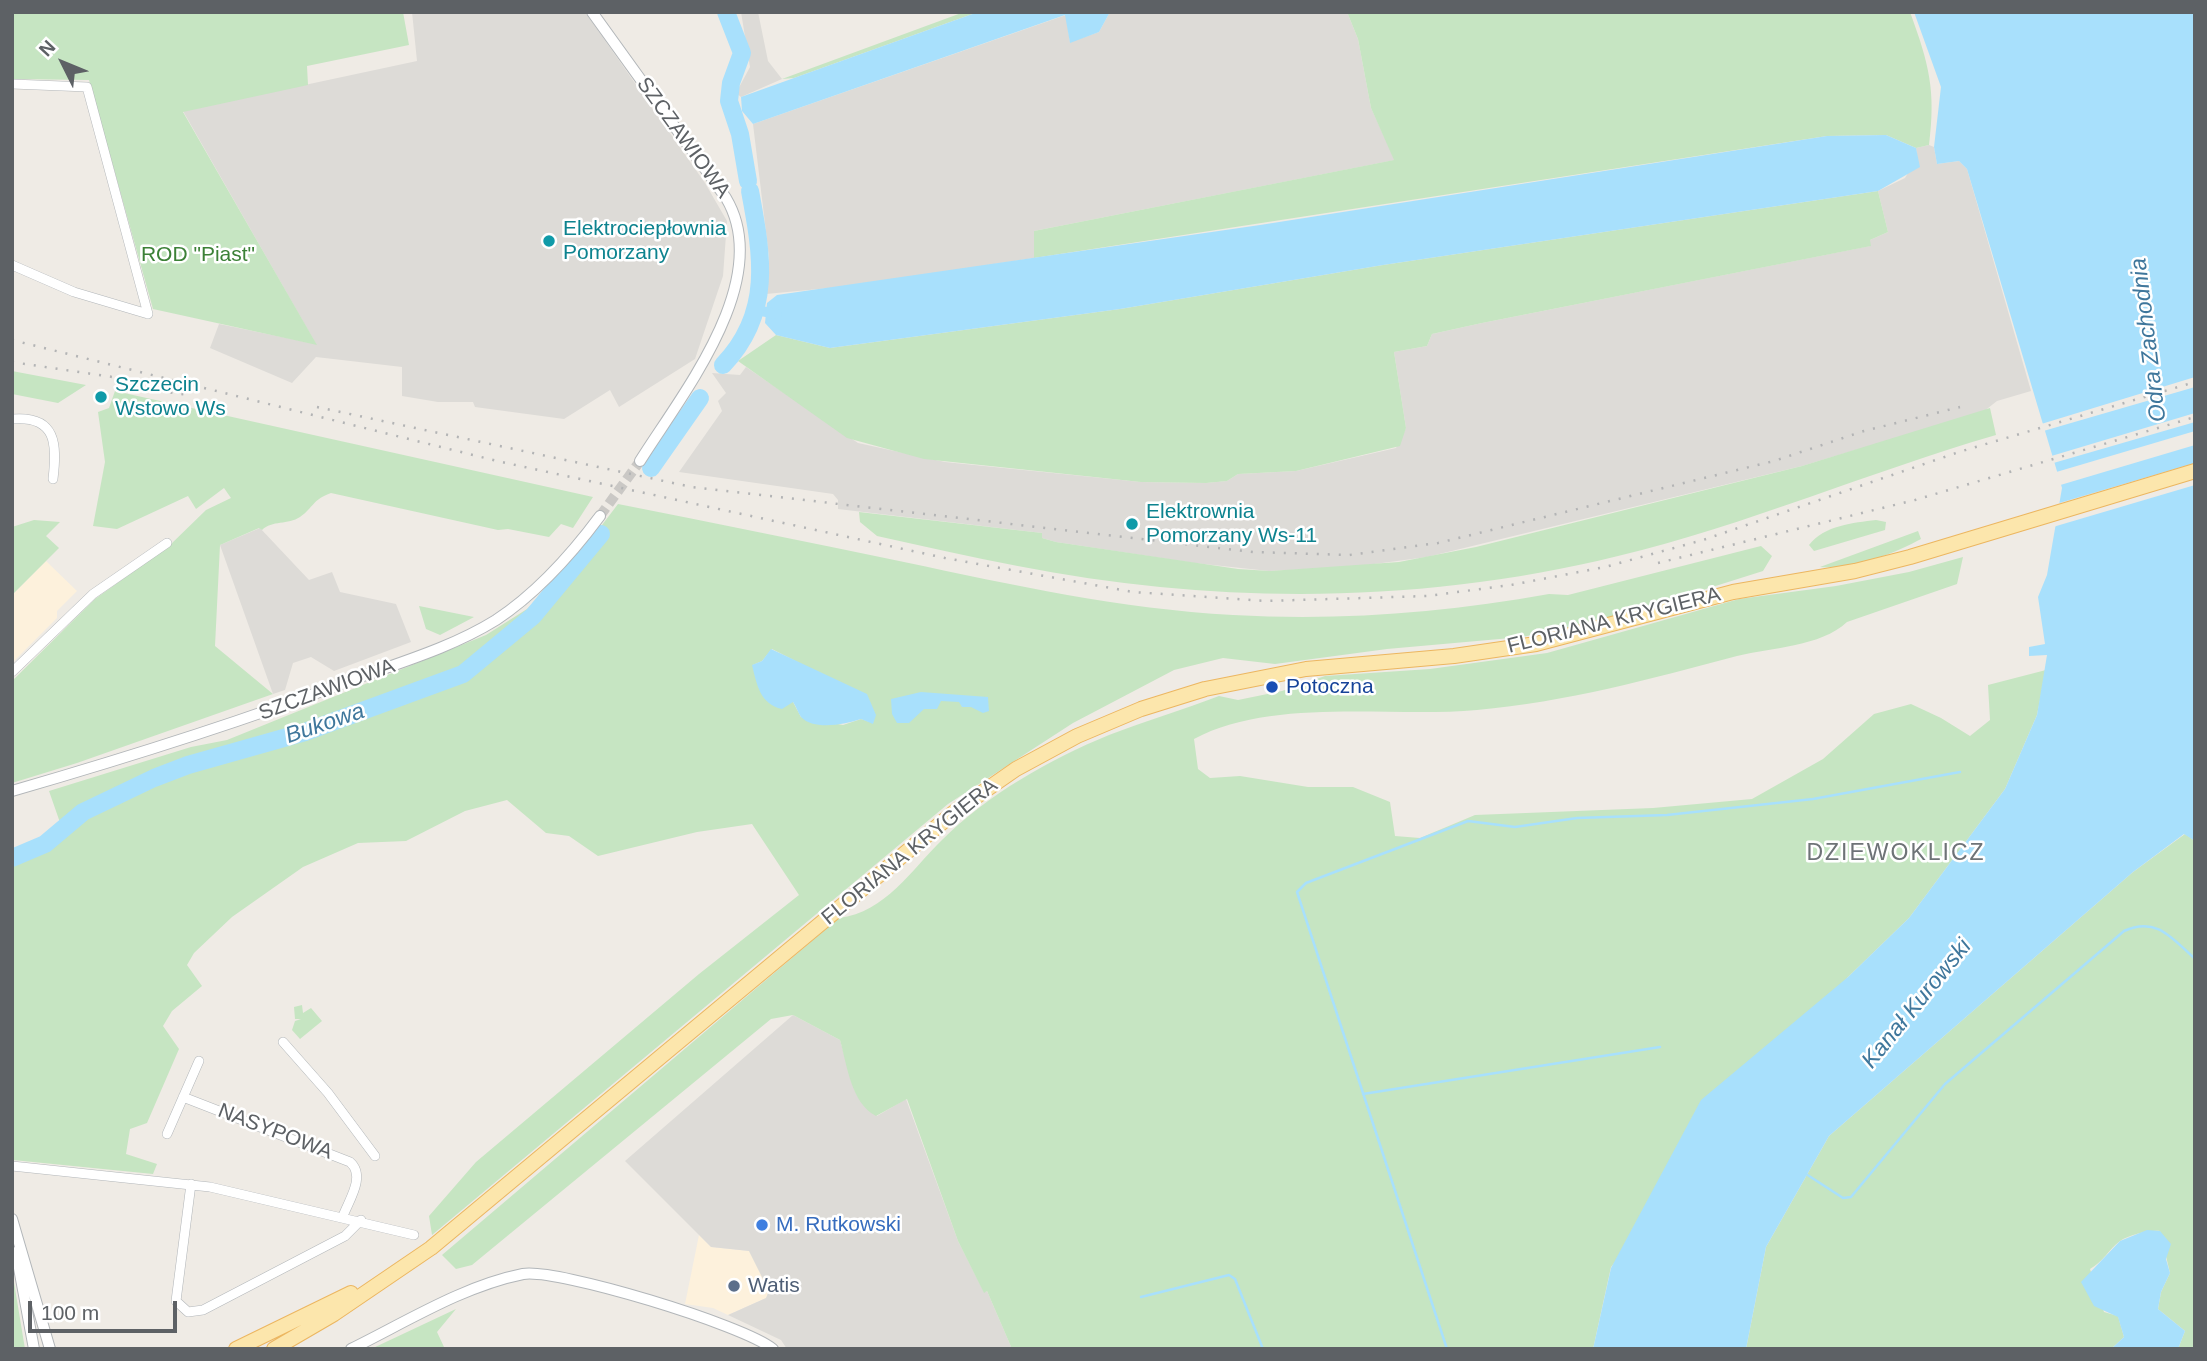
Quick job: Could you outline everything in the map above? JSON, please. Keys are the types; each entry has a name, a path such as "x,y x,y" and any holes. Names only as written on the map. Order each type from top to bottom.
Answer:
{"main road":[{"name":"FLORIANA KRYGIERA","path":"274,1349 334,1314 378,1281 431,1248 561,1143 863,887 977,795 1035,758 1099,726 1184,695 1306,669 1454,656 1536,644 1733,592 1845,573 1910,557 2195,471"},
{"name":"FLORIANA KRYGIERA","path":"236,1349 378,1281"}],"street":[{"name":"SZCZAWIOWA","path":"592,12 726,198 738,229 736,273 718,335 640,461"},
{"path":"12,84 87,87 148,314 74,292 12,265"},
{"path":"12,419 40,423 53,436 56,458 53,479"},
{"name":"SZCZAWIOWA","path":"12,791 250,719 452,643 496,620 527,596 563,561 600,516"},
{"path":"12,672 93,594 167,544"},
{"path":"283,1042 328,1093 375,1156"},
{"path":"167,1134 199,1061"},
{"name":"NASYPOWA","path":"183,1097 350,1161 356,1169 357,1179 343,1216"},
{"path":"12,1166 191,1184 361,1220 414,1235"},
{"path":"191,1184 176,1301 188,1312 203,1310 345,1236 361,1220"},
{"path":"12,1219 50,1349"},
{"path":"12,1224 34,1349"},
{"path":"351,1349 457,1297 518,1276 547,1275 702,1316 741,1330 773,1349"}],"shaded area":[{"name":"Elektrociepłownia Pomorzany","path":"412,12 585,12 705,183 727,221 723,276 695,359 619,407 610,390 564,419 475,407 473,402 438,402 402,396 402,367 316,357 292,383 210,348 219,324 316,344 183,111 417,61"},
{"path":"741,12 758,12 768,61 782,79 741,97 736,93 750,67"},
{"path":"1110,12 1347,12 1358,39 1371,108 1395,160 1034,231 1034,258 851,286 766,294 769,257 753,124 1066,15 1070,42 1099,32"},
{"path":"1929,145 1934,147 1937,164 1959,161 1967,169 2031,391 1997,401 1983,412 1802,466 1427,557 1352,567 1269,571 1194,563 1056,542 1042,538 1042,533 838,509 838,500 833,494 679,472 722,411 718,401 726,393 712,373 740,375 746,367 858,443 945,462 1141,482 1206,483 1227,481 1238,474 1296,471 1396,448 1406,428 1394,352 1427,346 1432,334 1870,246 1870,240 1888,232 1878,191 1905,178 1917,158 1916,148"},
{"path":"260,528 309,580 332,572 340,592 396,604 411,642 334,671 311,657 293,663 285,690 273,694 220,545"},
{"path":"46,561 77,591 57,611 57,618 13,662 12,595"},
{"path":"793,1015 840,1040 855,1091 877,1116 906,1099 958,1241 984,1292 987,1291 1012,1349 787,1349 781,1340 728,1315 766,1298 769,1291 749,1251 711,1247 625,1161"},
{"path":"699,1235 711,1247 749,1251 769,1291 766,1298 728,1315 713,1308 685,1304"}],"green space":[{"name":"ROD \"Piast\"","path":"12,12 403,12 409,45 307,66 308,85 183,112 317,345 153,309 89,80 13,79"},
{"path":"964,12 978,12 794,78 782,79"},
{"path":"1347,12 1910,12 1929,77 1932,108 1929,145 1916,148 1886,135 1827,136 1034,258 1034,231 1394,160 1371,108 1358,39"},
{"path":"1878,191 1888,232 1870,240 1871,246 1432,334 1427,346 1394,352 1406,428 1400,446 1296,471 1238,474 1227,481 1206,483 1141,482 924,459 847,438 738,361 776,335 830,348 1120,309 1383,265"},
{"path":"12,371 86,385 58,403 12,394"},
{"path":"115,391 593,497 573,528 561,524 549,537 508,529 498,530 331,493 320,498 295,519 270,525 262,530 259,528 220,545 215,646 273,694 12,783 12,681 95,599 169,546 206,510 231,498 224,488 196,509 188,496 117,529 93,526 105,462 98,412 109,408"},
{"path":"1990,408 1996,435 1761,514 1666,543 1562,569 1448,586 1333,594 1275,594 1124,583 1018,566 877,536 860,522 859,512 1042,533 1042,538 1056,542 1238,569 1270,571 1399,562 1476,547 1802,466"},
{"path":"618,504 1067,595 1191,612 1273,617 1391,614 1549,594 1568,595 1761,546 1772,556 1763,571 1611,619 1522,637 1387,649 1275,664 1223,658 1174,670 1073,723 948,804 432,1235 429,1216 476,1162 699,974 799,895 752,824 697,832 598,856 569,836 546,833 507,800 465,811 406,841 358,843 303,867 232,917 194,953 187,965 202,986 172,1011 163,1026 179,1049 147,1123 130,1129 126,1154 157,1164 153,1174 13,1160 12,861 47,847 64,834 49,791 191,747 227,740 486,635 527,609 570,567","holes":["772,649 813,670 873,723 861,719 843,725 801,717 793,702 753,665 762,661"]},
{"path":"34,520 60,522 46,536 59,548 12,595 12,527"},
{"path":"1876,520 1886,522 1885,530 1814,551 1809,545 1831,529"},
{"path":"1918,531 1921,539 1885,555 1846,566 1820,567"},
{"path":"1963,557 1957,584 1847,622 1823,637 1795,645 1543,701 1443,712 1295,713 1225,726 1194,739 1198,769 1210,778 1240,776 1308,787 1353,787 1390,802 1395,836 1420,838 1475,815 1653,808 1752,799 1823,759 1874,714 1911,704 1970,736 1990,720 1988,685 2046,670 2037,715 2005,789 1909,918 1848,977 1611,1267 1593,1349 1012,1349 987,1291 984,1293 958,1241 907,1099 876,1116 855,1093 840,1040 793,1015 771,1019 472,1265 456,1269 442,1255 839,918 856,914 884,899 942,840 999,793 1042,767 1087,745 1219,696 1238,700 1282,691 1325,676 1430,669 1547,653 1739,599 1836,586 1909,572"},
{"path":"419,606 474,617 440,635 426,629"},
{"path":"2185,834 2195,841 2195,1349 2178,1349 2185,1331 2158,1309 2161,1292 2170,1273 2160,1231 2155,1231 2139,1233 2120,1241 2090,1269 2104,1312 2118,1316 2124,1337 2111,1349 1746,1349 1766,1247 1829,1136 2133,872"},
{"path":"302,1005 303,1013 311,1008 322,1021 300,1039 292,1030 295,1021 301,1019 295,1019 294,1007"},
{"path":"12,1270 25,1349 12,1349"},
{"path":"456,1309 437,1332 444,1347 371,1349"}],"water":[{"path":"978,12 1110,12 1099,32 1070,43 1065,15 753,124 742,111 741,97"},
{"path":"1914,12 2195,12 2195,841 2184,834 2133,872 1829,1136 1766,1247 1746,1349 1593,1349 1611,1268 1701,1100 1848,977 1909,918 2005,789 2037,715 2047,655 2029,656 2029,647 2045,644 2038,597 2047,575 2062,488 1967,169 1959,161 1937,164 1934,147 1941,87"},
{"path":"1886,135 1916,148 1920,167 1878,191 1383,265 1120,309 830,348 776,335 765,323 767,303 777,295 1260,225 1827,136"},
{"path":"771,649 867,694 876,715 873,724 861,719 839,724 814,724 801,717 793,702 782,709 769,703 761,693 752,665 762,661"},
{"path":"921,692 988,697 989,711 983,713 971,707 962,707 959,702 941,701 937,709 924,709 909,723 897,723 892,714 891,699"},
{"path":"2147,1230 2160,1231 2171,1244 2166,1259 2170,1273 2161,1292 2158,1309 2185,1331 2178,1349 2111,1349 2124,1337 2118,1317 2094,1306 2081,1282 2120,1241"}],"pier":[{"path":"2195,377 2195,387 2040,432 2038,425"},
{"path":"2195,413 2195,422 2050,464 2048,457"},
{"path":"2195,431 2195,445 2057,486 2053,473"},
{"path":"2195,463 2195,485 2053,527 2056,504"}],"waterway":[{"name":"Bukowa","path":"726,12 742,53 731,83 729,101 740,134 748,181"},
{"name":"Bukowa","path":"723,365 739,345 757,304 760,260 750,191"},
{"path":"756,310 777,314"},
{"name":"Bukowa","path":"651,468 700,398"},
{"name":"Bukowa","path":"12,858 45,844 83,812 154,778 188,765 305,732 463,674 533,616 601,534"},
{"path":"1447,1349 1297,892 1306,883 1468,821 1515,827 1577,818 1667,815 1813,799 1960,772"},
{"path":"1806,1174 1843,1198 1851,1197 1945,1084 2124,931 2145,926 2163,931 2195,959"},
{"path":"1363,1094 1660,1047"},
{"path":"1141,1297 1229,1275 1235,1279 1263,1349"},
{"path":"1299,1349 1305,1349"}],"tunnel":[{"path":"600,516 640,461"}],"railway":[{"path":"12,340 497,461 945,558 1133,592 1266,601 1427,596 1511,585 1605,567 1703,540 1959,452 2195,382"},
{"path":"12,362 126,379"},
{"path":"116,385 189,395"},
{"path":"317,407 692,487 1253,552 1349,555 1438,543 1774,461 1864,431 1960,407"},
{"path":"1658,563 1915,500 2195,417"}],"place":[{"name":"Elektrociepłownia Pomorzany","path":"549,241"},
{"name":"Szczecin Wstowo Ws","path":"101,397"},
{"name":"Elektrownia Pomorzany Ws-11","path":"1132,524"},
{"name":"Potoczna","path":"1272,687"},
{"name":"M. Rutkowski","path":"762,1225"},
{"name":"Watis","path":"734,1286"}],"district":[{"name":"DZIEWOKLICZ","path":"1896,854"}],"water label":[{"name":"Odra Zachodnia","path":"2149,340"},
{"name":"Kanał Kurowski","path":"1917,1004"}]}
